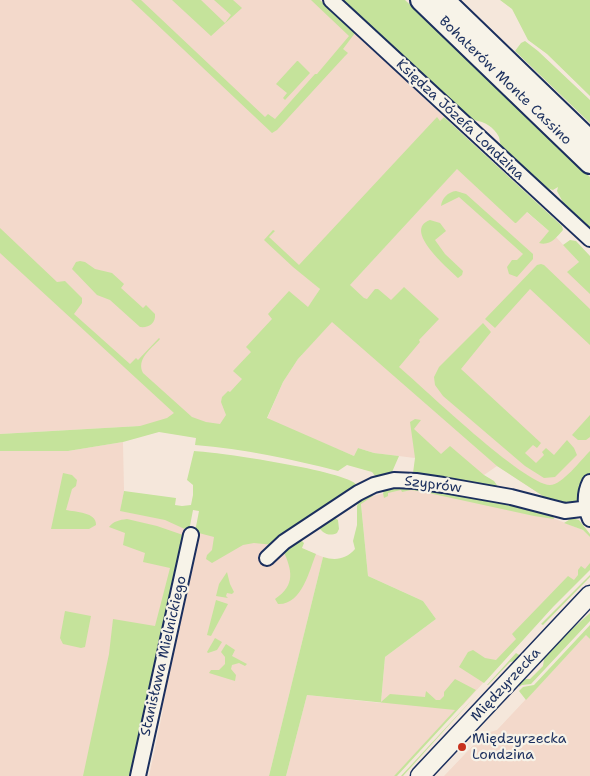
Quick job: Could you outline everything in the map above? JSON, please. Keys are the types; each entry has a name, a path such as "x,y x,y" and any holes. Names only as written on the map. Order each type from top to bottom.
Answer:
{"highway":[{"name":"Bohaterów Monte Cassino","path":"421,0 590,163"},
{"name":"Bohaterów Monte Cassino","path":"444,0 590,141"}],"main road":[{"name":"Międzyrzecka","path":"420,776 590,596"},
{"name":"Międzyrzecka","path":"551,638 590,607"}],"street":[{"name":"Księdza Józefa Londzina","path":"331,0 590,239"},
{"name":"Szyprów","path":"267,558 284,542 344,501 366,489 394,480 416,481 511,497 565,511 589,512"},
{"path":"589,512 586,493 590,482"},
{"name":"Stanisława Mielnickiego","path":"138,776 191,535"}],"shaded area":[{"path":"0,0 320,0 444,117 392,173 307,277 320,289 227,434 140,426 0,434"},
{"path":"465,160 556,237 590,274 590,455 549,500 497,466 484,475 423,459 374,453 358,448 354,456 267,419 283,382 298,359 331,322 323,314"},
{"path":"123,442 124,491 121,507 186,521 166,628 133,776 0,776 0,451 68,451"},
{"path":"411,487 550,517 583,530 590,537 590,566 463,705 456,710 394,776 286,776 307,695 381,703 385,657 436,619 423,601 368,576 361,503 373,496"},
{"path":"197,523 290,544 323,557 269,776 149,776 163,710 159,709"},
{"path":"587,634 590,639 590,776 444,776 484,734 497,730"}],"green space":[{"path":"131,0 141,0 265,117 268,114 275,119 349,36 311,0 320,0 355,33 343,49 348,53 277,130 272,133"},
{"path":"172,0 201,0 225,23 231,15 214,0 233,0 242,8 211,36"},
{"path":"338,0 405,0 590,177 590,230 567,210 557,191 558,187 553,190 547,188 525,173 502,148 497,133 489,125 472,121 451,106"},
{"path":"500,0 590,0 590,96 547,54 528,40 512,9"},
{"path":"525,41 590,100 590,123 515,51"},
{"path":"297,61 310,73 285,100 283,98 287,93 276,84"},
{"path":"437,117 440,121 444,117 562,226 563,230 550,242 539,243 549,231 527,212 515,223 457,169 350,285 364,298 367,299 375,289 378,289 391,300 404,287 439,319 419,340 420,342 399,367 474,434 519,469 537,481 550,485 555,484 566,477 590,451 590,474 579,500 565,503 549,500 497,466 332,322 298,359 283,382 267,418 354,456 358,448 374,453 399,456 389,479 382,474 376,477 372,472 347,465 338,471 267,455 195,445 196,438 159,432 123,442 68,451 0,451 0,434 140,426 167,418 174,413 0,253 0,228 57,282 65,281 82,298 82,303 74,314 130,364 136,358 138,360 159,338 141,363 143,373 192,417 220,424 226,415 221,402 222,397 228,391 230,392 242,379 233,371 251,352 246,347 272,319 268,314 289,291 308,307 320,289 264,240 273,230 275,231 269,237 299,265"},
{"path":"456,191 466,194 533,254 533,259 517,277 509,274 507,267 512,260 517,260 523,254 459,197 441,206 446,196"},
{"path":"430,220 440,223 446,231 435,240 445,254 463,271 462,275 458,278 437,258 424,240 421,232 423,225"},
{"path":"570,240 576,241 590,256 590,294 567,272 579,262 563,245"},
{"path":"80,261 95,269 112,273 124,284 121,288 143,308 146,305 155,314 153,322 149,326 140,327 110,300 97,295 72,269 76,262"},
{"path":"541,264 590,309 590,345 530,289 495,328 485,319 537,265"},
{"path":"483,323 491,332 461,369 541,443 537,448 533,445 525,453 536,463 544,455 542,452 546,448 554,455 567,440 574,448 577,455 555,477 544,478 525,466 443,396 435,385 434,377 439,367"},
{"path":"590,415 590,437 586,440 578,440 572,435"},
{"path":"415,419 421,420 414,429 441,454 450,446 484,475 494,481 501,491 413,473 415,458 410,422"},
{"path":"194,451 307,468 331,474 357,485 356,488 274,545 254,543 243,545 212,563 206,559 212,550 214,537 195,532 199,511 193,510 189,531 165,520 120,511 124,491 176,498 175,505 191,505 193,485 187,480"},
{"path":"63,473 72,475 77,480 76,486 72,489 66,510 85,513 93,517 96,525 89,529 51,529"},
{"path":"396,486 409,486 508,501 552,513 554,519 411,490 388,493 388,496 384,498 383,493 385,489"},
{"path":"368,493 373,496 361,504 368,576 423,601 436,619 385,657 381,702 390,694 425,697 426,691 436,700 440,700 455,679 476,690 397,776 394,776 455,710 307,695 286,776 269,776 323,557 341,558 355,549 353,541 357,525 357,506 359,501"},
{"path":"332,516 338,520 339,529 337,533 326,534 318,525"},
{"path":"572,518 579,520 590,534 590,537 583,530 564,523"},
{"path":"127,519 157,526 183,535 166,628 133,776 83,776 109,654 113,619 155,626 170,568 143,562 145,553 123,545 125,533 109,527 117,521"},
{"path":"299,538 304,543 302,548 316,554 299,593 286,603 278,604 275,599 282,594 289,583 290,577 290,571 283,550"},
{"path":"590,563 590,570 553,607 484,683 459,667 468,652 473,650 485,658 496,660 516,639 512,634 568,576 574,580 581,566 585,569"},
{"path":"227,572 234,592 232,594 227,593 226,596 228,598 216,596 219,584"},
{"path":"590,575 543,625 541,624"},
{"path":"216,600 228,604 211,636 207,635"},
{"path":"65,611 91,616 85,647 81,648 63,644 60,638"},
{"path":"590,613 590,621 531,684 519,687 521,679 530,679 543,666 545,653"},
{"path":"590,625 590,639 586,635 526,700 519,691 523,687 534,685"},
{"path":"215,638 222,642 217,650 208,653 207,652"},
{"path":"226,644 235,650 232,656 247,664 245,666 239,663 232,665 231,669 236,675 235,681 209,673 211,670 219,670 225,664 225,657 221,652"},
{"path":"516,653 521,656 517,661 510,662 487,685"},
{"path":"478,693 403,776 401,776"}],"place":[{"name":"Międzyrzecka Londzina","path":"462,747"}]}
